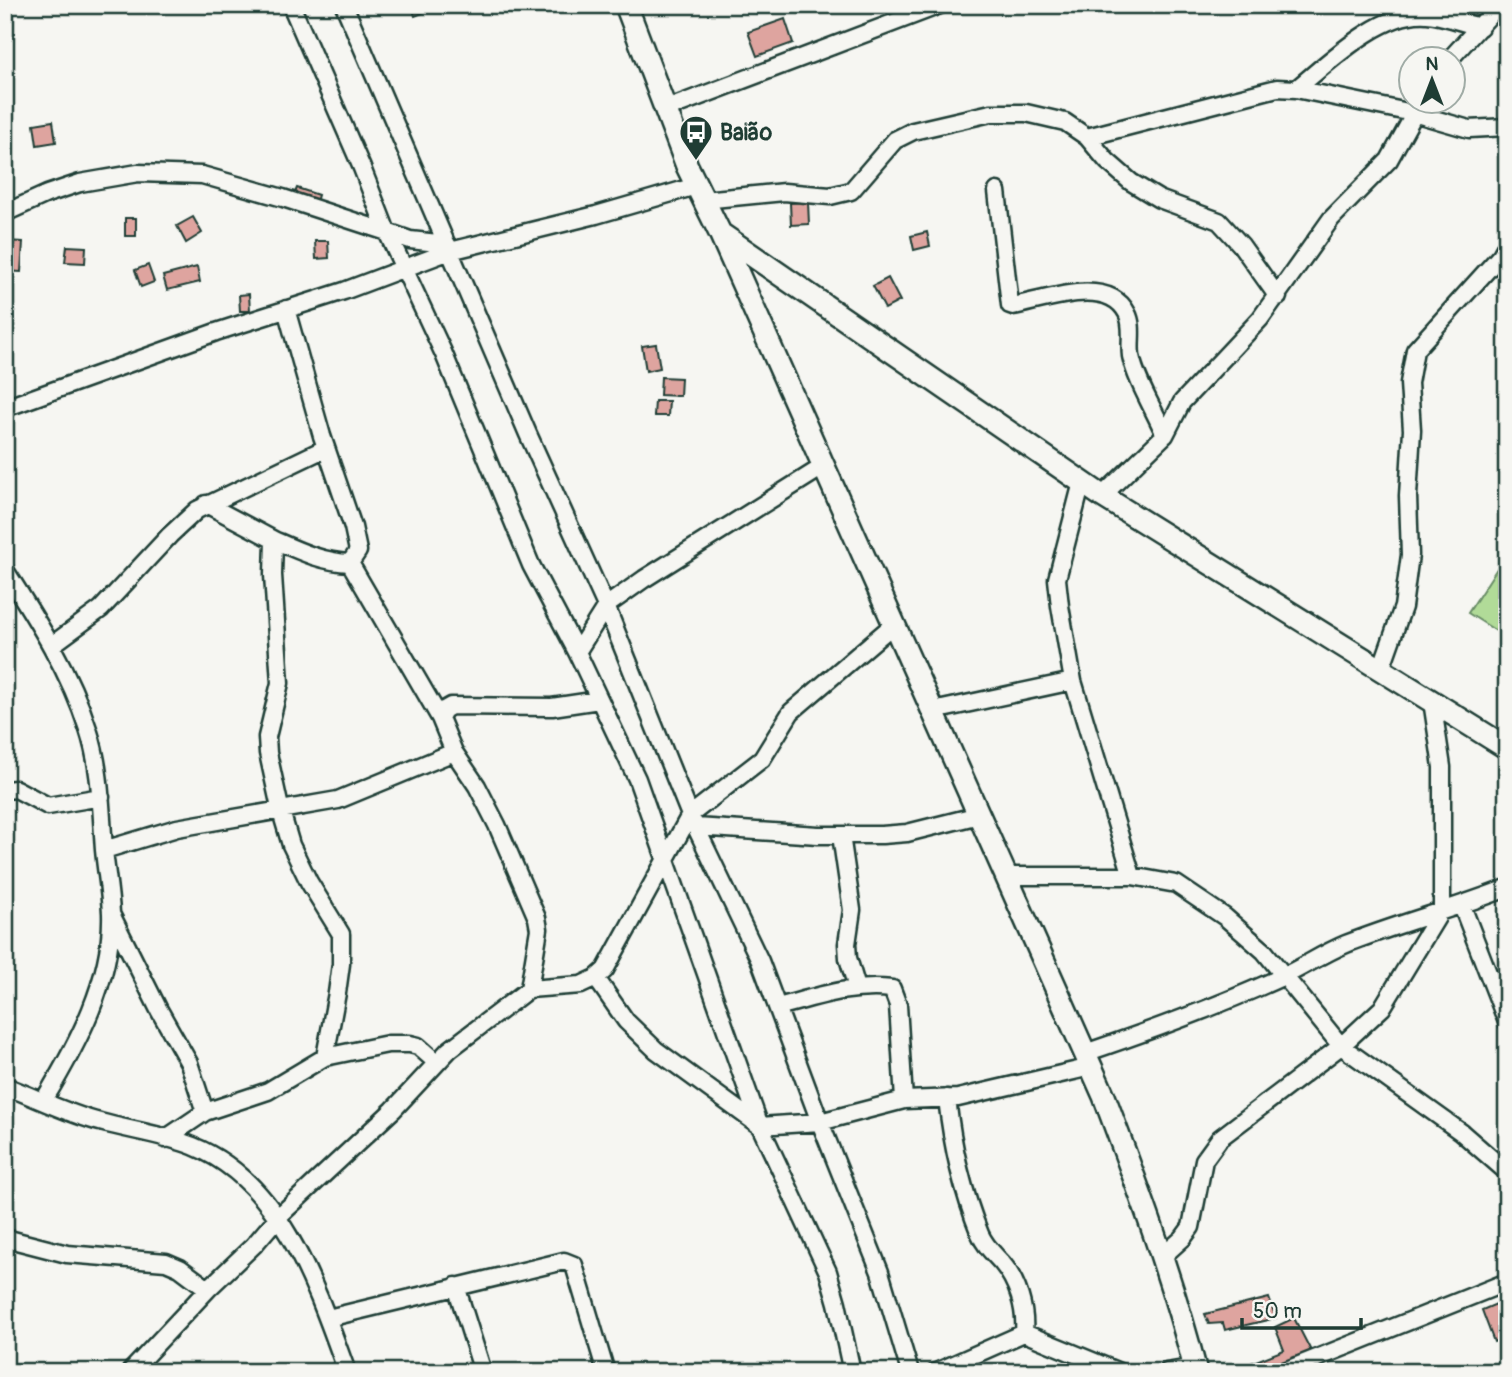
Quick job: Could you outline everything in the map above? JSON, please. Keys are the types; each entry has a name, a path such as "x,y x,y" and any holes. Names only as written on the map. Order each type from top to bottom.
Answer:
{"main road":[{"path":"626,5 664,110 699,193 720,233 1088,1060 1150,1217 1196,1369"},
{"path":"720,233 1102,496 1507,748"}],"street":[{"path":"291,5 531,565 637,779 760,1126 828,1272 852,1372"},
{"path":"344,5 528,433 606,606 693,821 760,961 880,1272 910,1372"},
{"path":"664,110 940,5"},
{"path":"1462,46 1499,5"},
{"path":"1296,89 1363,37 1399,17 1426,13 1480,27"},
{"path":"1087,137 1277,88 1396,104"},
{"path":"5,408 116,367 405,269 449,248 699,193 784,192 830,196 851,191 895,140 926,128 991,113 1026,113 1065,122 1087,137 1107,161 1131,181 1160,199 1219,221 1241,245 1278,297"},
{"path":"1102,496 1165,435 1182,402 1278,297 1331,219 1389,160 1412,116"},
{"path":"1438,116 1469,129 1507,127"},
{"path":"5,213 80,183 138,173 202,175 283,198 410,240 449,248"},
{"path":"997,191 1010,305 1095,292 1105,293 1114,299 1122,306 1130,321 1132,357 1165,435"},
{"path":"1381,669 1403,607 1410,555 1408,496 1412,430 1409,383 1415,350 1507,244"},
{"path":"286,310 326,448 355,534 358,551 350,563"},
{"path":"52,645 100,610 170,535 206,504 326,448"},
{"path":"576,652 606,606 644,579 824,466"},
{"path":"1082,482 1057,579 1060,606 1073,681 1132,876"},
{"path":"206,504 313,557 350,563"},
{"path":"274,540 273,575 280,683 267,737 280,808 291,845 309,882 341,934 339,984 325,1056"},
{"path":"350,563 440,718 454,752 477,786 537,918 539,929 529,989"},
{"path":"5,570 52,645 88,730 102,797 104,850 111,913 108,948 98,986 73,1051 44,1100"},
{"path":"130,1372 208,1289 254,1245 277,1217 393,1110 436,1062 529,989 580,985 596,978 605,970 666,857 693,821 762,759 791,712 894,624"},
{"path":"933,711 1073,681"},
{"path":"440,718 444,710 451,706 552,707 599,700"},
{"path":"1162,1257 1191,1227 1204,1160 1220,1138 1341,1046 1382,1008 1442,909 1442,767 1432,701"},
{"path":"104,850 177,828 338,800 454,752"},
{"path":"5,790 16,789 48,806 102,797"},
{"path":"693,821 841,835 907,833 979,815"},
{"path":"841,835 852,910 847,944 848,958 857,988"},
{"path":"1006,876 1132,876 1176,884 1225,917 1264,951 1341,1046 1461,1132 1507,1172"},
{"path":"596,978 626,1021 656,1051 760,1126 820,1122 904,1100 958,1098 1088,1060 1284,975 1344,945 1442,909 1462,906 1507,888"},
{"path":"1462,906 1507,1022"},
{"path":"111,913 159,1010 189,1063 205,1112"},
{"path":"778,1007 869,986 892,989 898,1005 904,1100"},
{"path":"165,1139 205,1112 268,1091 325,1056 387,1044 410,1044 418,1046 436,1062"},
{"path":"5,1086 96,1122 192,1146 231,1168 277,1217 299,1252 328,1318 347,1372"},
{"path":"947,1098 951,1139 962,1180 986,1248 1004,1266 1016,1286 1024,1312 1024,1333"},
{"path":"5,1238 67,1254 166,1262 180,1268 208,1289"},
{"path":"328,1318 564,1261 574,1265 606,1372"},
{"path":"1282,1372 1507,1282"},
{"path":"456,1286 483,1372"},
{"path":"936,1372 1024,1333 1119,1372"},
{"path":"1167,1372 1196,1369"}],"green space":[{"path":"1507,553 1507,638 1468,613"}],"building":[{"path":"411,5 432,5 433,9 415,16"},
{"path":"785,19 793,43 757,56 748,32"},
{"path":"53,121 56,142 37,145 34,124"},
{"path":"297,188 318,195 316,202 294,195"},
{"path":"808,202 809,224 791,225 790,203"},
{"path":"193,217 202,233 186,243 177,226"},
{"path":"125,218 136,218 136,236 125,236"},
{"path":"927,232 930,246 914,250 911,236"},
{"path":"5,241 23,242 21,272 5,271"},
{"path":"315,241 328,241 329,258 316,259"},
{"path":"67,246 86,247 85,263 65,262"},
{"path":"148,265 154,282 141,287 135,270"},
{"path":"197,267 200,282 167,290 163,276"},
{"path":"888,278 900,301 885,309 873,286"},
{"path":"249,294 250,311 240,311 239,295"},
{"path":"656,344 660,368 646,371 642,346"},
{"path":"661,377 681,378 680,396 660,395"},
{"path":"655,401 669,401 668,416 654,416"},
{"path":"1269,1298 1276,1318 1225,1330 1223,1323 1209,1324 1205,1314"},
{"path":"1501,1302 1507,1315 1507,1337 1494,1342 1482,1310"},
{"path":"1294,1318 1311,1351 1259,1372 1240,1372 1238,1368 1284,1350 1275,1327"}],"place":[{"name":"Baião","path":"696,162"}]}
